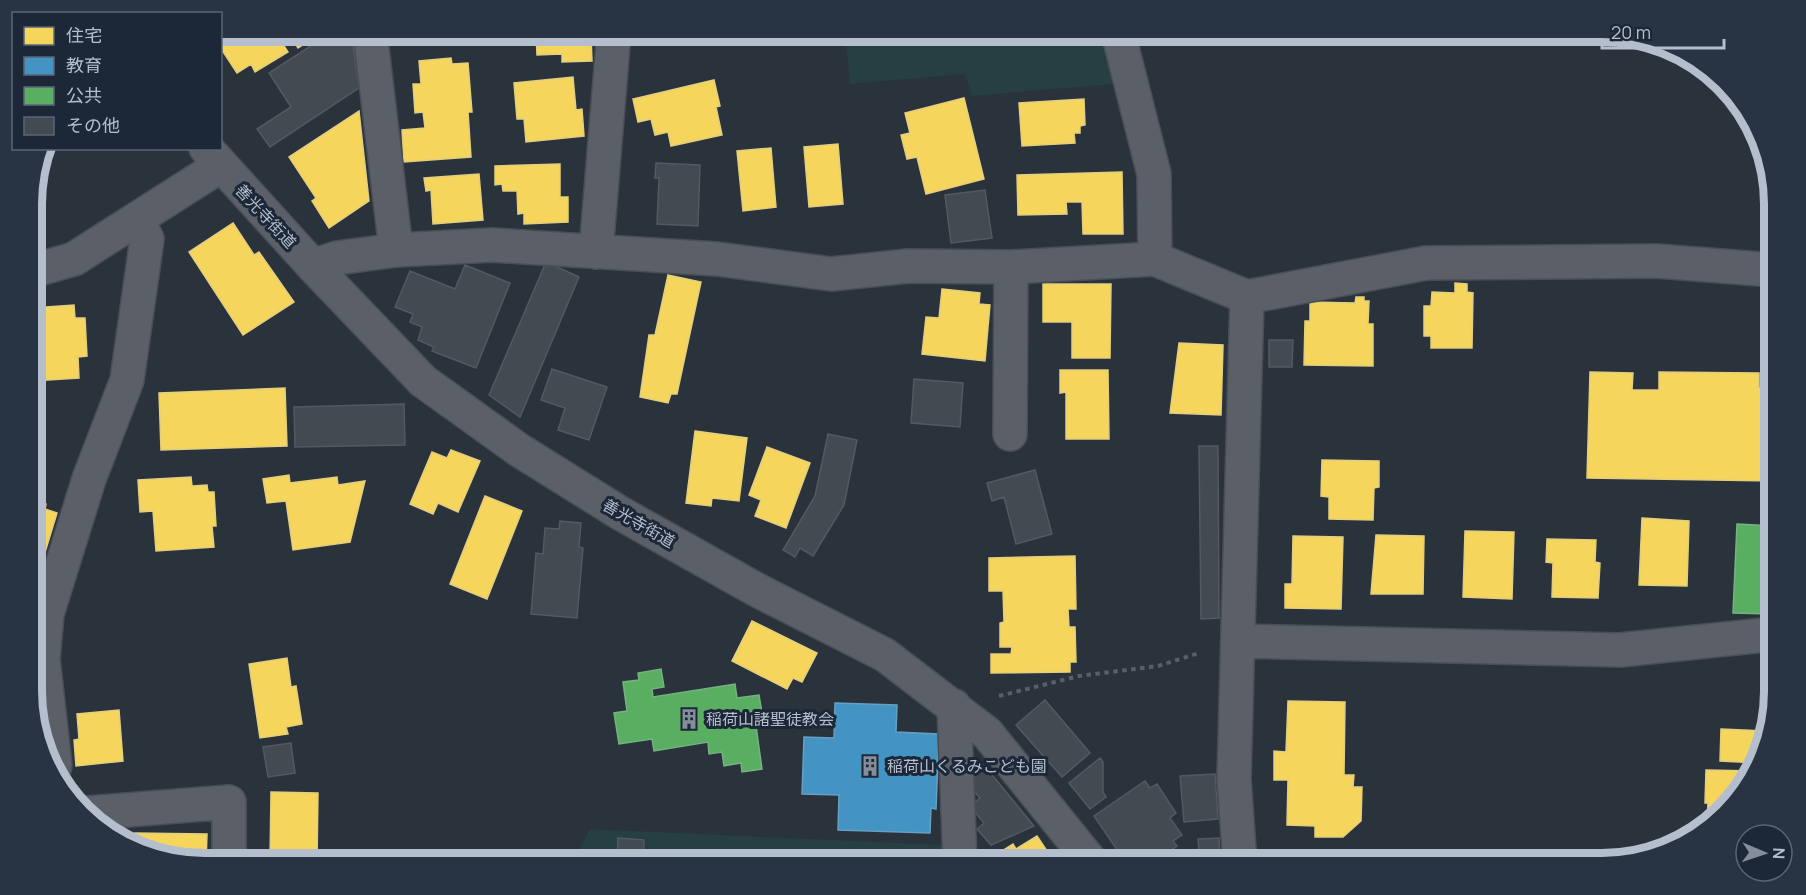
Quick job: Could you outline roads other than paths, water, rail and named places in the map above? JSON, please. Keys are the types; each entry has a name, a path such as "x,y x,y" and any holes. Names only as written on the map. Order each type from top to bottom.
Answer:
{"street":[{"path":"371,42 396,250"},
{"path":"596,252 613,42"},
{"path":"1121,42 1154,174 1155,259"},
{"path":"42,268 74,259 138,220 213,157"},
{"name":"善光寺街道","path":"213,157 423,381 519,450 681,547 757,590 885,655 987,733 1084,853"},
{"path":"53,751 43,659 47,614 89,479 127,380 147,239 138,220"},
{"path":"313,266 336,258 396,250 492,245 717,259 831,274 908,266 1011,267 1155,259 1247,297 1425,263 1657,261 1764,269"},
{"path":"1010,434 1011,267"},
{"path":"1239,853 1234,779 1247,297"},
{"path":"1239,641 1620,650 1764,635"},
{"path":"954,706 960,853"},
{"path":"98,812 229,802 229,853"}],"place":[{"name":"稲荷山諸聖徒教会","path":"689,719"},
{"name":"稲荷山くるみこども園","path":"870,766"}]}
